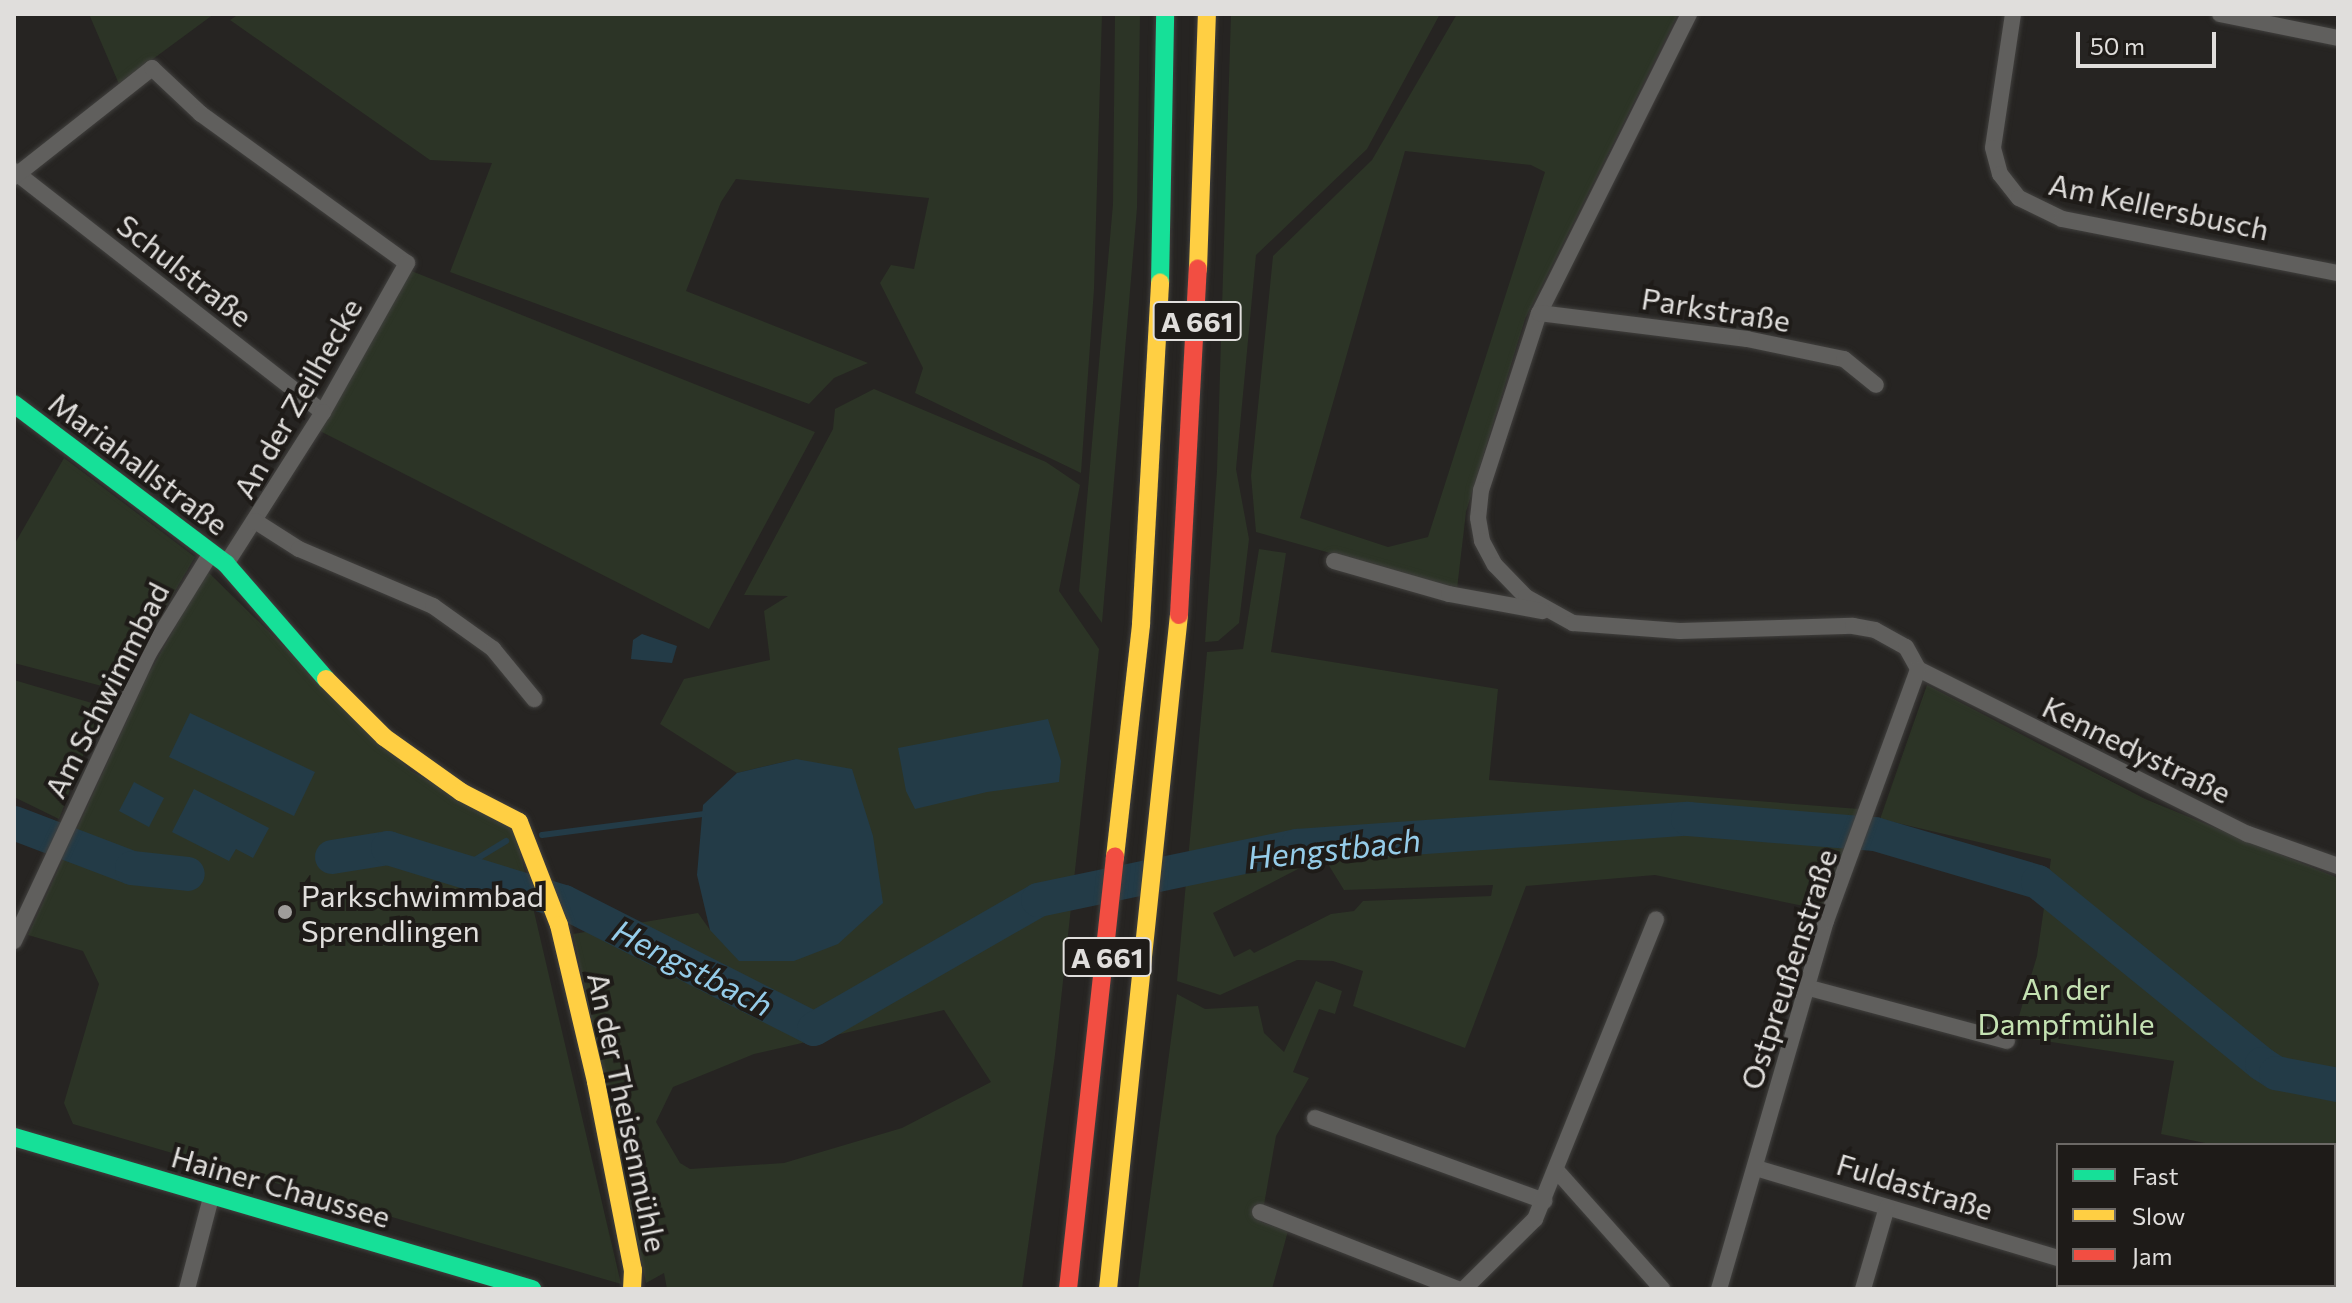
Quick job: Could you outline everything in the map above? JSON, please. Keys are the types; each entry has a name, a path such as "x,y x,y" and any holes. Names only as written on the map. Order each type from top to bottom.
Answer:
{"main road":[{"name":"A 661","path":"1068,1289 1141,624 1166,184 1165,14"},
{"name":"A 661","path":"1108,1289 1178,627 1196,340 1207,14"},
{"name":"Mariahallstraße","path":"14,404 219,559"},
{"name":"An der Theisenmühle","path":"219,559 298,652 384,737 461,792 519,822 549,900 596,1082 633,1270 632,1289"},
{"name":"Hainer Chaussee","path":"14,1137 532,1289"}],"street":[{"path":"1548,613 1495,565 1478,518 1481,490 1539,313 1689,14"},
{"name":"Am Kellersbusch","path":"2013,14 1993,148 2000,174 2019,198 2062,219 2338,273"},
{"path":"2220,14 2338,38"},
{"name":"An der Zeilhecke","path":"15,175 152,68 201,114 407,263 323,412 255,521 299,549 433,606 493,649 534,699"},
{"name":"Schulstraße","path":"15,175 323,412"},
{"name":"Parkstraße","path":"1539,313 1747,339 1830,356 1844,359 1876,385"},
{"name":"Mariahallstraße","path":"219,559 255,521"},
{"name":"Am Schwimmbad","path":"14,941 149,653 219,559"},
{"path":"1334,561 1449,594 1548,613 1584,625 1616,629 1853,626 1875,630 1906,647 1918,669"},
{"name":"Ostpreußenstraße","path":"1719,1289 1806,987 1918,669"},
{"name":"Kennedystraße","path":"1918,669 2248,834 2338,866"},
{"path":"1464,1289 1529,1229 1544,1201 1656,919"},
{"path":"1806,987 2007,1041"},
{"path":"1315,1118 1544,1201"},
{"name":"Fuldastraße","path":"1756,1168 2056,1257"},
{"path":"1557,1171 1662,1289"},
{"path":"187,1289 212,1194"},
{"path":"1863,1289 1887,1207"},
{"path":"1260,1212 1458,1289"}],"green space":[{"path":"89,14 214,14 119,84"},
{"path":"239,14 1102,14 1094,289 1081,473 915,393 923,368 880,283 891,265 914,269 929,198 736,179 721,202 686,291 868,363 834,378 809,404 450,272 492,163 430,160 230,20"},
{"path":"1115,14 1140,14 1137,208 1102,623 1079,591 1113,204"},
{"path":"1231,14 1440,14 1367,149 1256,255 1236,469 1249,539 1239,623 1218,641 1205,642 1217,471"},
{"path":"1457,14 1678,14 1525,319 1466,512 1457,589 1256,532 1251,476 1273,256 1372,160","holes":["1405,151 1531,165 1545,172 1428,537 1388,547 1300,518"]},
{"path":"409,270 815,432 709,629 316,429"},
{"path":"874,389 1046,462 1080,485 1059,591 1099,649 1055,1055 1022,1289 667,1289 664,1273 646,1283 573,934 698,913 710,930 796,759 737,773 660,724 684,679 770,660 764,611 788,596 744,595 833,429 835,409","holes":["944,1010 991,1082 902,1128 784,1163 690,1169 680,1163 656,1122 673,1087 754,1054"]},
{"path":"64,458 195,557 117,690 14,663 14,545"},
{"path":"1259,549 1286,553 1271,652 1498,689 1489,780 1859,809 1823,910 1655,875 1526,886 1465,1048 1353,1006 1363,971 1333,961 1297,960 1220,995 1177,981 1207,652 1243,649","holes":["1323,856 1344,890 1493,885 1491,896 1363,901 1354,911 1331,914 1254,953 1250,949 1234,957 1213,913"]},
{"name":"Parkschwimmbad Sprendlingen","path":"207,571 411,771 514,826 621,1284 73,1124 64,1103 99,984 83,951 28,935 147,677"},
{"path":"14,680 102,706 59,819 14,797"},
{"name":"An der Dampfmühle","path":"1927,685 2145,799 2338,878 2338,1171 2336,1143 2205,1143 2161,1134 2174,1061 2013,1036 2037,956 2051,859 1880,819"},
{"path":"1316,981 1342,991 1335,1014 1319,1009 1293,1072 1309,1078 1276,1136 1261,1222 1288,1231 1272,1289 1138,1289 1177,994 1205,1009 1258,1006 1264,1033 1284,1052"}],"water":[{"path":"642,634 677,646 672,663 631,659 633,640"},
{"path":"190,713 315,772 294,816 169,757"},
{"path":"1048,719 1061,761 1059,782 987,792 915,809 906,791 898,748"},
{"path":"796,759 852,769 873,836 883,903 838,944 794,961 739,961 710,930 697,875 703,805 737,773"},
{"path":"134,782 164,798 149,827 119,811"},
{"path":"194,789 269,828 253,858 236,849 229,861 172,832"}],"waterway":[{"path":"542,835 703,814"},
{"name":"Hengstbach","path":"332,857 388,848 564,902 814,1029 1038,900 1297,846 1688,819 1875,834 2038,882 2262,1064 2276,1073 2338,1085"},
{"name":"Hengstbach","path":"14,823 132,868 188,874"},
{"path":"455,872 506,841"}],"traffic: fast":[{"path":"1160,283 1165,14"},
{"path":"14,404 226,564 326,679"},
{"path":"14,1137 532,1289"}],"traffic: slow":[{"path":"1198,269 1207,14"},
{"path":"1115,857 1141,624 1160,283"},
{"path":"1108,1289 1179,615"},
{"path":"326,679 384,737 461,792 519,822 559,925 596,1082 633,1270 632,1289"}],"traffic: jam":[{"path":"1179,615 1198,269"},
{"path":"1068,1289 1115,857"}],"place":[{"name":"Parkschwimmbad Sprendlingen","path":"285,912"}]}
